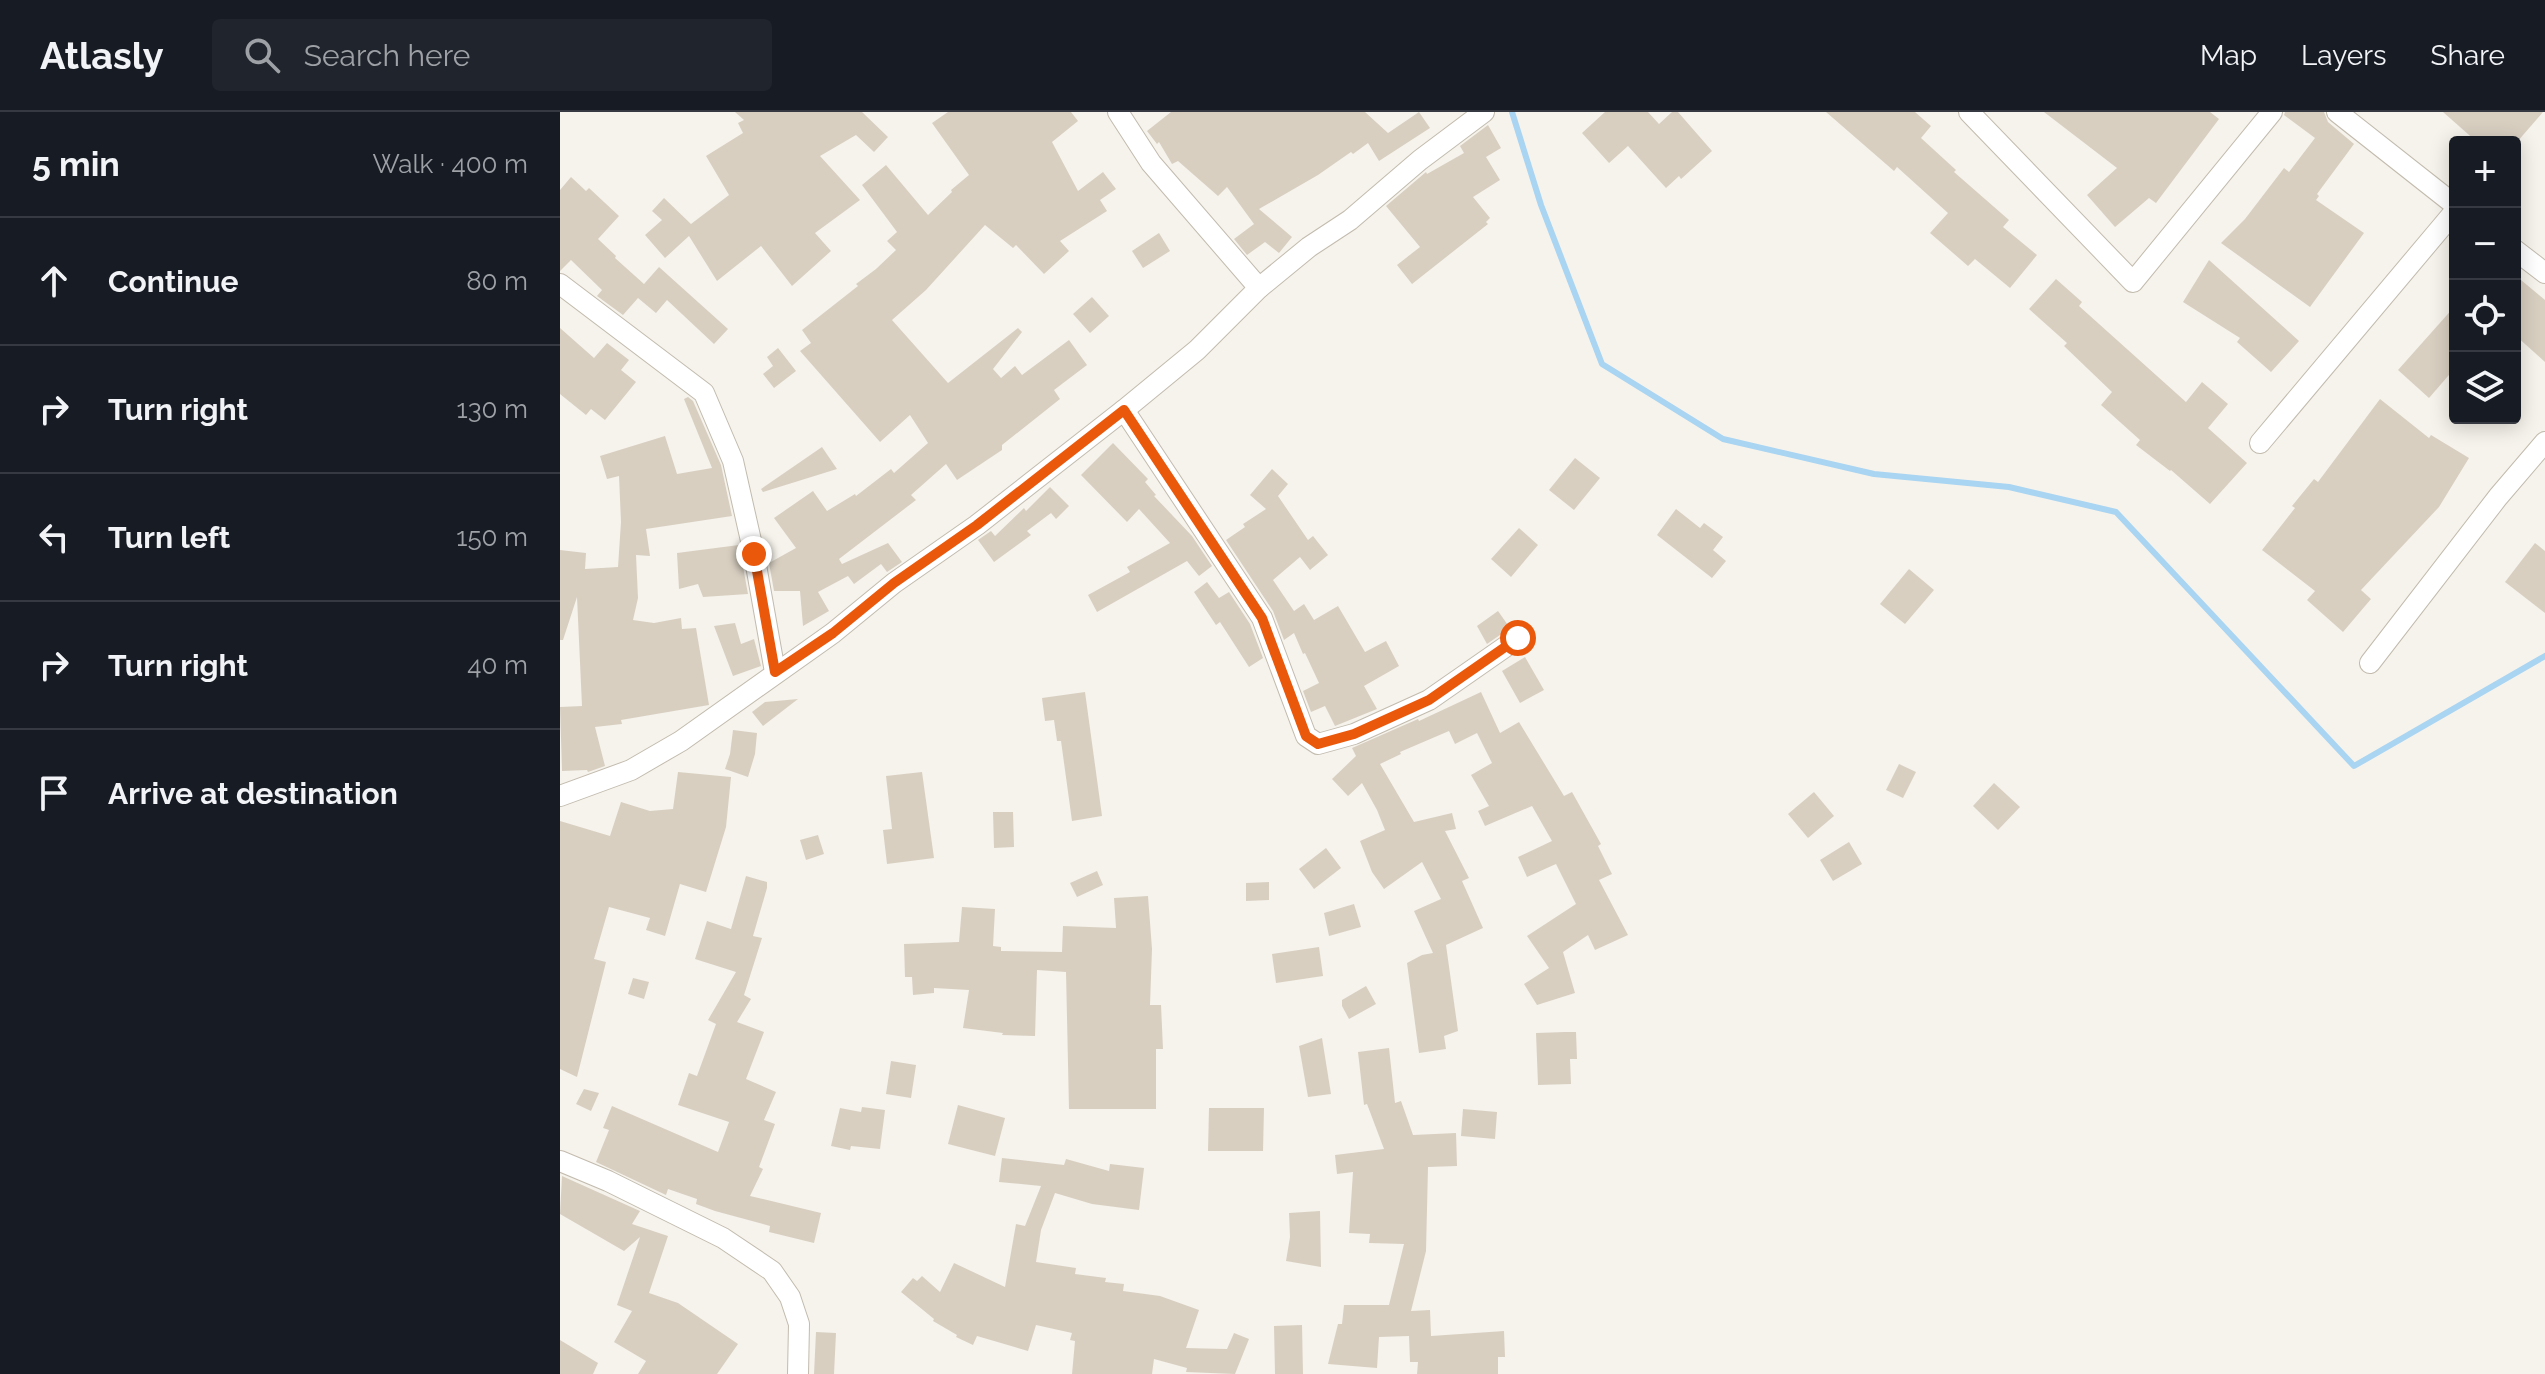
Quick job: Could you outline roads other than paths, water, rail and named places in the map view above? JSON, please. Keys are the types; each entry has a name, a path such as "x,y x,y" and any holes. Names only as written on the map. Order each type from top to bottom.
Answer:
{"street":[{"path":"1118,112 1151,163 1259,288"},
{"path":"560,796 631,770 681,741 833,633 894,583 977,525 1124,410 1197,350 1259,288 1309,247 1350,220 1420,160 1484,112"},
{"path":"1969,112 2133,282 2272,112"},
{"path":"2337,112 2449,200"},
{"path":"2260,443 2449,218"},
{"path":"2521,255 2545,273"},
{"path":"560,284 704,393 733,461 754,554 775,672"},
{"path":"1124,410 1262,618 1306,736 1318,744 1354,734 1429,700 1518,638"},
{"path":"2370,663 2498,497 2545,442"},
{"path":"560,1161 608,1181 723,1238 772,1271 790,1297 799,1324 798,1374"}],"waterway":[{"path":"1512,112 1541,205 1602,364 1723,439 1874,474 2009,487 2116,512 2354,766 2545,656"}]}
